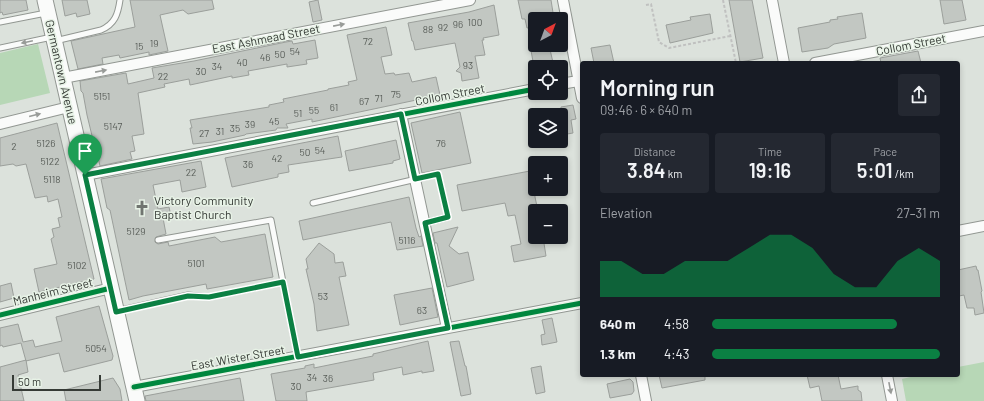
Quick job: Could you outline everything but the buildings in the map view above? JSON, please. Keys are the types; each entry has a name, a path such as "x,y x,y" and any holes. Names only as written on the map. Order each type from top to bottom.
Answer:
{"main road":[{"name":"Germantown Avenue","path":"46,6 135,394"}],"street":[{"name":"East Ashmead Street","path":"63,78 470,0"},
{"path":"563,0 580,90"},
{"path":"772,0 784,61"},
{"name":"Collom Street","path":"826,61 984,31"},
{"path":"568,83 578,81"},
{"name":"Collom Street","path":"85,175 528,90"},
{"path":"0,124 69,107"},
{"path":"401,114 448,328"},
{"path":"960,231 984,226"},
{"name":"Manheim Street","path":"0,316 111,288"},
{"name":"East Wister Street","path":"135,394 298,357 580,303"},
{"path":"641,377 646,401"},
{"path":"887,377 892,401"}],"lane":[{"path":"0,48 107,28 116,17 120,0"},
{"path":"0,22 46,6"},
{"path":"314,203 438,174 448,217 425,223"},
{"path":"158,240 271,220 298,357"},
{"path":"116,312 188,296 209,297 283,282"}],"path":[{"path":"723,0 736,61"},
{"path":"646,5 651,4 659,42 669,48 730,36"}],"green space":[{"path":"38,44 50,93 0,105 0,53"},
{"path":"984,362 984,401 906,401 902,379 910,377 960,377 960,367"}],"cycle path":[{"path":"85,175 528,90"},
{"path":"0,315 111,288"},
{"path":"134,387 580,303"}],"place":[{"name":"Victory Community Baptist Church","path":"142,208"}],"route":[{"path":"401,114 415,179 438,174 448,217 425,223 448,328 298,357 283,282 209,297 193,295 116,312 85,175 401,114"}]}
